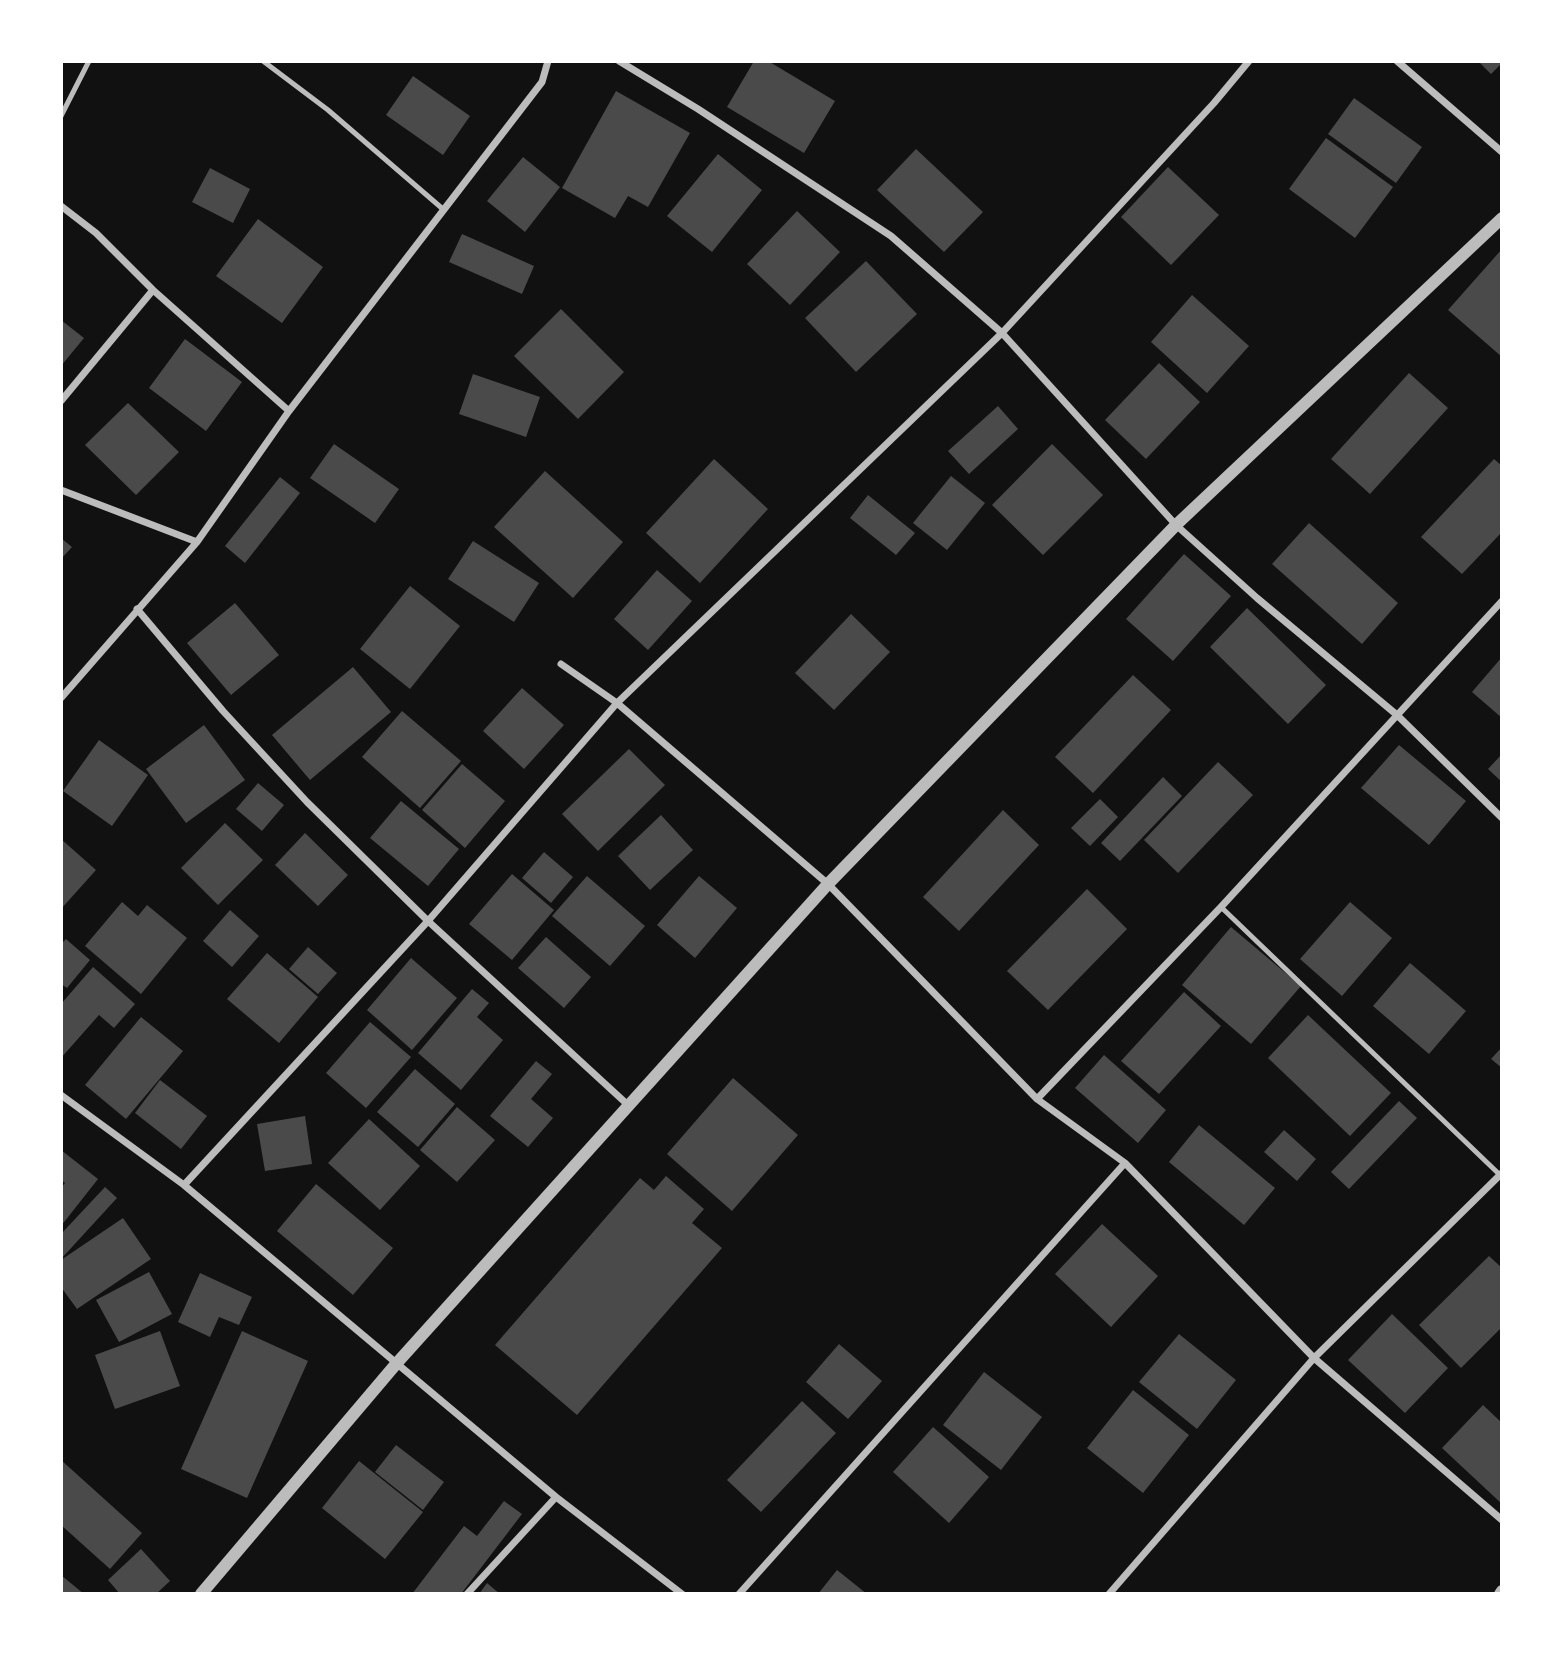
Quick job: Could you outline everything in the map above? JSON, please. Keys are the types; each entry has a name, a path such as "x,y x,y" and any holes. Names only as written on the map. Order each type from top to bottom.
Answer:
{"street":[{"path":"61,698 197,542 289,411 542,82 548,61"},
{"path":"618,61 698,108 891,236 1002,333 1176,525 1257,598 1397,715 1502,818"},
{"path":"184,1185 428,920 617,703 1002,333 1214,103 1249,61"},
{"path":"1397,61 1502,152"},
{"path":"61,206 96,233 153,290 289,411"},
{"path":"201,1594 396,1364 828,884 1176,525 1502,218"},
{"path":"61,401 153,290"},
{"path":"61,489 197,542"},
{"path":"1037,1099 1221,907 1502,601"},
{"path":"137,609 223,711 306,803 628,1105"},
{"path":"561,664 617,703 828,884 1037,1099 1125,1163 1314,1358 1502,1520"},
{"path":"61,1096 184,1185 556,1496 682,1594"},
{"path":"739,1594 1125,1163"},
{"path":"1109,1594 1314,1358 1501,1174"},
{"path":"467,1594 556,1496"}],"lane":[{"path":"61,116 89,61"},
{"path":"263,61 328,110 444,210"},
{"path":"1221,907 1501,1174"}],"building":[{"path":"754,61 768,61 835,101 804,153 727,107"},
{"path":"1478,61 1502,61 1502,63 1491,74"},
{"path":"413,76 470,116 443,155 386,115"},
{"path":"616,91 690,133 648,207 628,196 615,218 562,188"},
{"path":"1354,98 1422,147 1396,183 1328,134"},
{"path":"1326,138 1393,187 1355,238 1289,189"},
{"path":"916,149 983,212 944,252 877,190"},
{"path":"718,154 762,190 712,252 667,216"},
{"path":"523,157 560,187 525,232 487,201"},
{"path":"1168,167 1219,215 1171,265 1121,217"},
{"path":"210,168 250,189 233,223 192,202"},
{"path":"797,211 840,252 790,305 747,264"},
{"path":"258,219 323,267 282,323 216,276"},
{"path":"462,234 534,266 522,294 449,262"},
{"path":"1502,249 1502,357 1448,310"},
{"path":"866,261 917,314 856,372 805,318"},
{"path":"1192,295 1249,346 1207,393 1151,342"},
{"path":"561,309 624,372 578,419 514,356"},
{"path":"61,320 84,338 61,366"},
{"path":"185,339 242,382 206,431 149,388"},
{"path":"1159,363 1200,402 1146,459 1105,420"},
{"path":"1409,373 1448,408 1370,494 1331,459"},
{"path":"473,374 540,397 526,437 459,414"},
{"path":"128,403 179,452 136,495 85,445"},
{"path":"998,406 1018,429 969,474 948,451"},
{"path":"334,444 399,489 375,523 310,478"},
{"path":"1052,444 1103,495 1043,555 992,505"},
{"path":"714,459 768,509 700,583 646,533"},
{"path":"1494,459 1502,466 1502,532 1462,574 1421,537"},
{"path":"545,471 623,542 573,598 494,527"},
{"path":"951,476 985,503 947,550 913,523"},
{"path":"280,477 300,493 245,563 225,546"},
{"path":"868,495 915,533 896,555 850,518"},
{"path":"1309,523 1398,603 1362,644 1272,564"},
{"path":"61,538 72,547 61,559"},
{"path":"473,541 539,583 514,622 448,579"},
{"path":"1184,554 1231,596 1173,661 1126,619"},
{"path":"657,570 692,601 648,650 614,619"},
{"path":"410,586 460,626 410,689 360,649"},
{"path":"235,603 279,655 231,695 187,643"},
{"path":"1247,608 1326,685 1288,724 1210,647"},
{"path":"851,614 890,652 834,710 795,673"},
{"path":"1502,657 1502,718 1472,692"},
{"path":"353,667 391,712 310,780 272,735"},
{"path":"1133,675 1171,710 1093,793 1055,757"},
{"path":"522,688 564,725 524,769 483,731"},
{"path":"402,711 461,761 420,808 362,757"},
{"path":"204,725 245,780 186,823 146,769"},
{"path":"99,740 148,775 112,826 63,791"},
{"path":"1399,745 1466,801 1429,845 1361,788"},
{"path":"629,749 665,785 598,851 562,814"},
{"path":"1502,754 1502,782 1488,769"},
{"path":"1218,762 1253,795 1178,873 1144,840"},
{"path":"462,764 505,801 465,848 422,810"},
{"path":"1163,777 1182,796 1120,861 1101,843"},
{"path":"258,783 284,805 262,831 236,809"},
{"path":"1100,799 1118,817 1090,846 1071,828"},
{"path":"401,801 459,849 428,886 370,838"},
{"path":"1003,810 1039,845 959,931 923,897"},
{"path":"661,815 693,850 650,890 618,856"},
{"path":"225,823 263,860 218,905 181,868"},
{"path":"305,833 348,875 318,906 275,865"},
{"path":"61,839 96,870 61,909"},
{"path":"544,852 573,877 551,903 522,878"},
{"path":"512,874 554,910 512,960 469,924"},
{"path":"587,876 645,926 610,966 552,916"},
{"path":"699,876 737,908 695,958 657,925"},
{"path":"1087,889 1127,929 1048,1010 1007,971"},
{"path":"122,902 138,916 147,905 187,938 141,994 85,946"},
{"path":"1350,902 1392,938 1342,996 1300,959"},
{"path":"230,910 259,936 232,967 203,941"},
{"path":"1231,927 1301,986 1251,1044 1182,985"},
{"path":"546,937 591,977 564,1008 518,968"},
{"path":"66,939 90,960 67,988 61,984 61,944"},
{"path":"308,947 337,973 318,994 289,969"},
{"path":"267,953 318,997 279,1043 227,999"},
{"path":"411,958 457,998 412,1050 367,1010"},
{"path":"1410,963 1466,1011 1429,1054 1373,1006"},
{"path":"93,967 135,1004 114,1028 99,1015 61,1058 61,1004"},
{"path":"472,989 489,1003 477,1017 503,1040 461,1090 418,1053"},
{"path":"1184,992 1221,1026 1159,1094 1121,1061"},
{"path":"1308,1015 1391,1093 1350,1136 1268,1058"},
{"path":"141,1017 183,1051 126,1119 85,1085"},
{"path":"370,1022 411,1057 366,1108 326,1073"},
{"path":"1502,1047 1502,1068 1491,1059"},
{"path":"1104,1055 1166,1110 1138,1143 1075,1088"},
{"path":"536,1061 552,1074 531,1099 553,1118 528,1147 490,1116"},
{"path":"415,1069 455,1104 418,1147 377,1112"},
{"path":"733,1078 798,1135 732,1211 667,1154"},
{"path":"160,1080 207,1116 181,1149 135,1113"},
{"path":"1399,1101 1417,1118 1349,1189 1331,1172"},
{"path":"457,1107 495,1140 457,1182 420,1150"},
{"path":"305,1116 312,1164 265,1171 257,1124"},
{"path":"369,1119 420,1166 380,1210 328,1163"},
{"path":"1199,1125 1275,1188 1244,1225 1169,1162"},
{"path":"1284,1130 1316,1159 1297,1181 1264,1152"},
{"path":"61,1150 98,1179 61,1226 61,1188 65,1183 61,1180"},
{"path":"666,1176 704,1209 692,1223 722,1248 577,1415 495,1345 640,1178 654,1190"},
{"path":"316,1184 393,1248 353,1295 277,1231"},
{"path":"105,1187 117,1198 61,1259 61,1234"},
{"path":"123,1218 151,1259 77,1309 61,1287 61,1260"},
{"path":"1102,1224 1158,1276 1111,1327 1055,1274"},
{"path":"1489,1256 1502,1268 1502,1327 1461,1368 1419,1325"},
{"path":"149,1272 172,1314 119,1342 96,1300"},
{"path":"200,1273 252,1297 239,1325 219,1317 210,1337 178,1322"},
{"path":"1392,1314 1448,1368 1405,1413 1348,1360"},
{"path":"160,1331 180,1386 115,1409 95,1355"},
{"path":"242,1331 308,1361 247,1498 181,1469"},
{"path":"1179,1334 1236,1380 1197,1429 1139,1382"},
{"path":"839,1344 882,1381 848,1419 806,1382"},
{"path":"984,1372 1042,1417 1001,1470 943,1425"},
{"path":"1133,1390 1189,1435 1143,1493 1087,1448"},
{"path":"802,1401 836,1433 761,1512 727,1480"},
{"path":"1483,1405 1502,1423 1502,1504 1442,1448"},
{"path":"933,1427 989,1477 949,1523 893,1472"},
{"path":"396,1445 444,1482 423,1510 375,1472"},
{"path":"61,1460 142,1533 110,1569 61,1525"},
{"path":"359,1461 423,1512 385,1559 322,1508"},
{"path":"504,1501 522,1514 461,1594 412,1594 464,1526 477,1536"},
{"path":"141,1549 170,1581 156,1594 120,1594 108,1580"},
{"path":"837,1570 867,1594 818,1594"},
{"path":"61,1575 84,1594 61,1594"},
{"path":"487,1583 500,1594 479,1594"}]}
